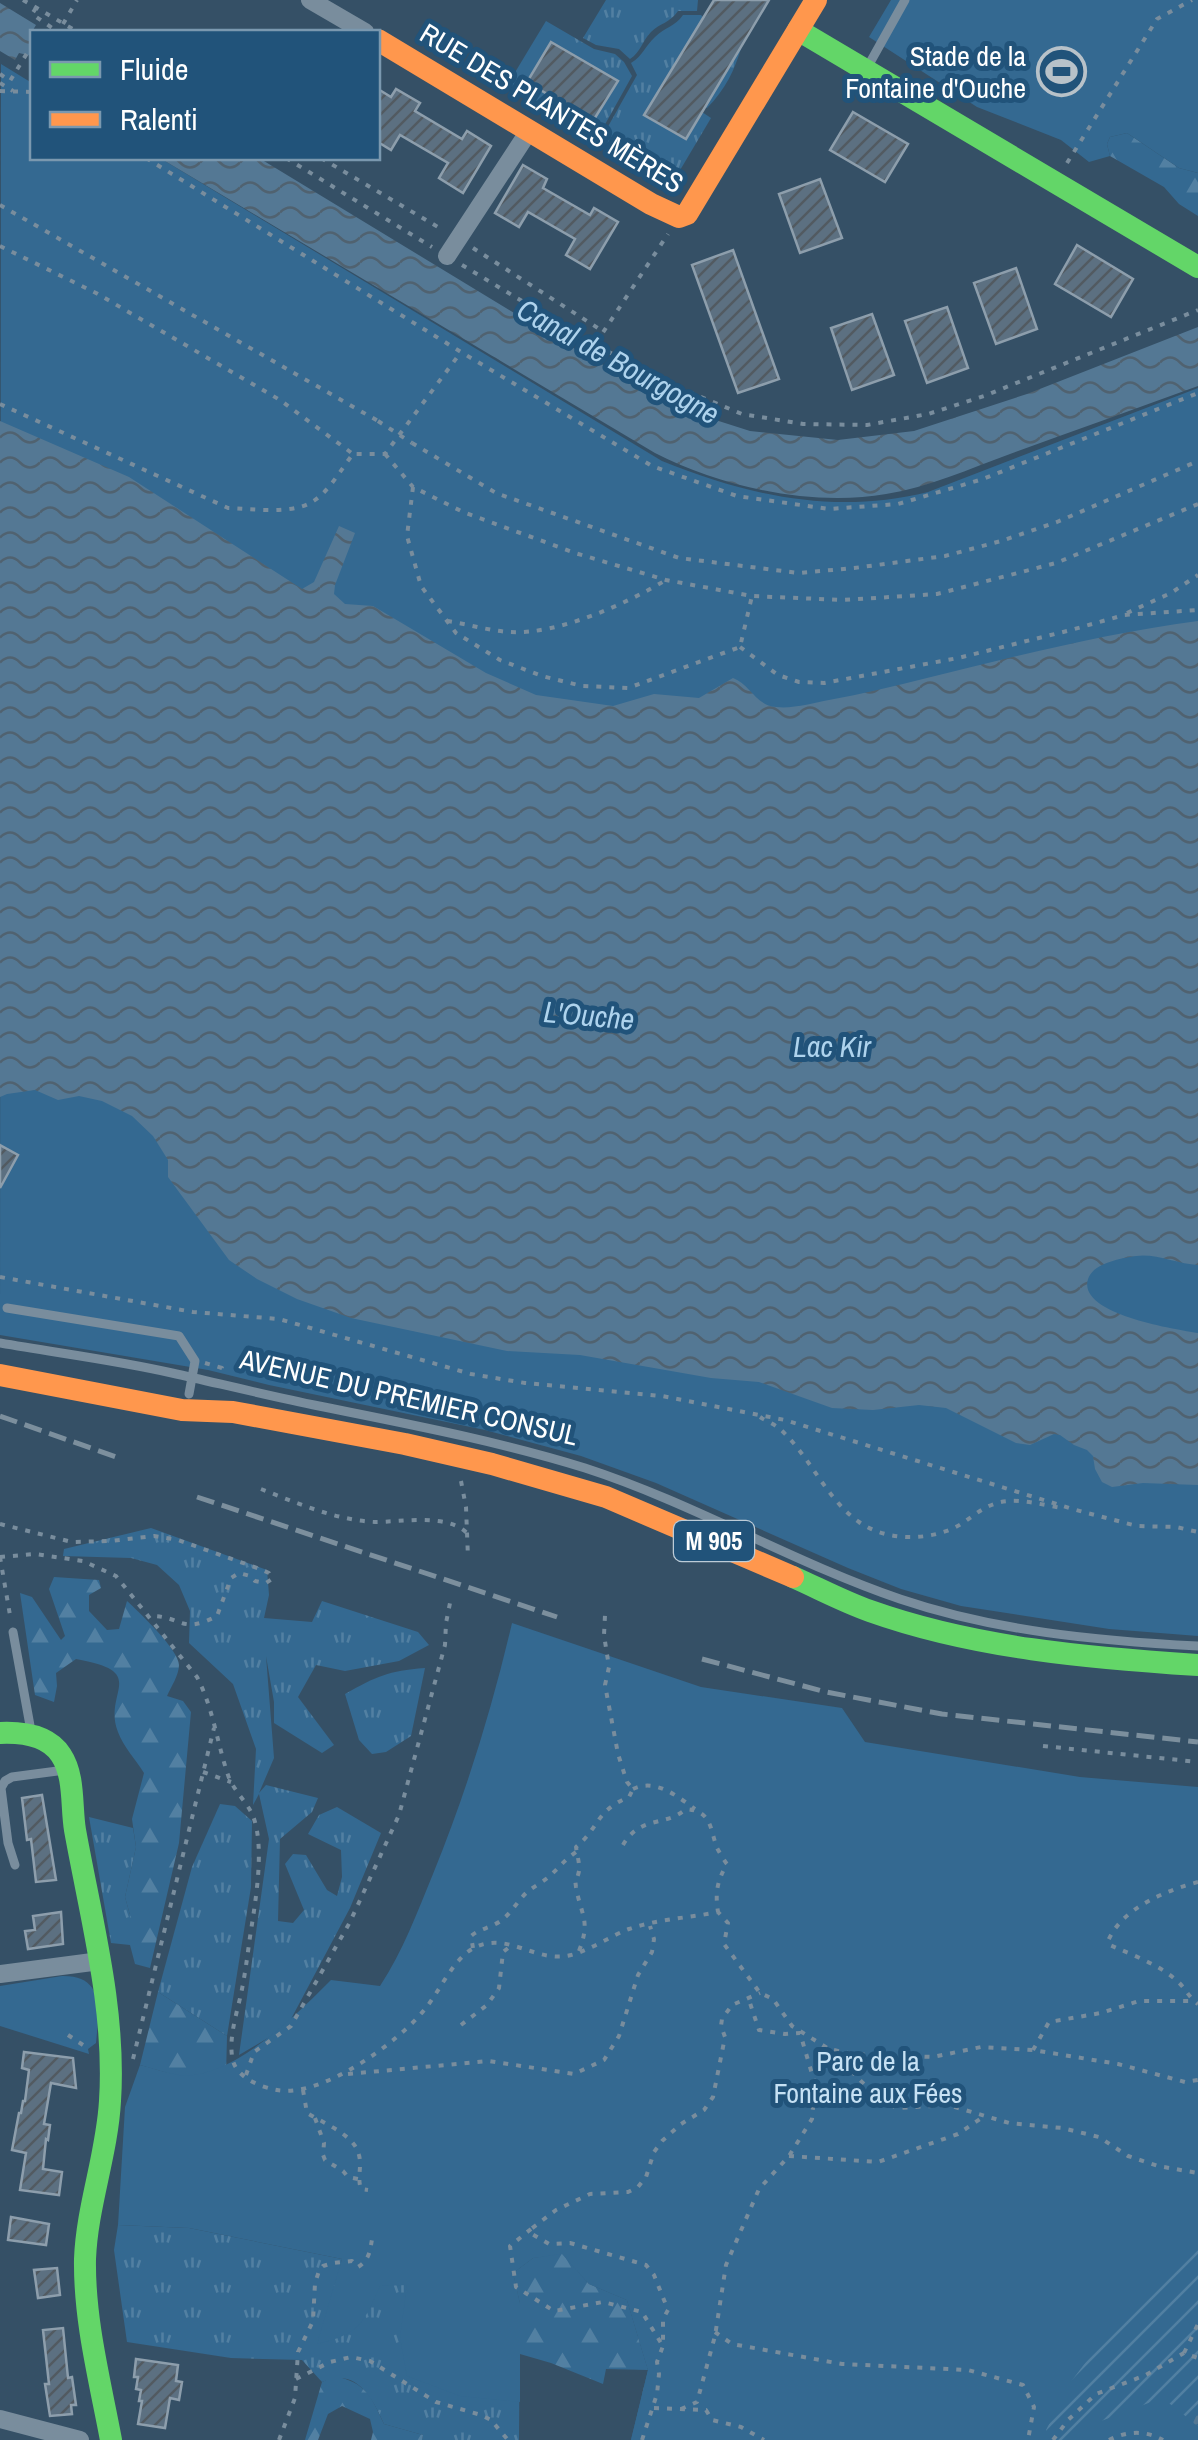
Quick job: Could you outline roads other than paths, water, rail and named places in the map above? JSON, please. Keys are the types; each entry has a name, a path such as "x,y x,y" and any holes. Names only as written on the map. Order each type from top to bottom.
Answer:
{"street":[{"path":"310,0 362,30"},
{"name":"RUE DES PLANTES MÈRES","path":"380,41 650,204 678,217 687,214 816,0"},
{"path":"798,30 1198,267"},
{"path":"448,256 529,130"},
{"name":"AVENUE DU PREMIER CONSUL","path":"0,1360 184,1393 228,1411 492,1464 606,1497 870,1611 954,1635 1198,1665"},
{"name":"AVENUE DU PREMIER CONSUL","path":"0,1375 184,1393"},
{"path":"0,1733 31,1734 50,1744 68,1770 100,1961 108,2015 110,2096 87,2246 86,2281 111,2440"},
{"path":"0,1974 100,1961"},
{"path":"0,2419 80,2440"}],"lane":[{"path":"866,70 905,0"},
{"path":"6,1308 180,1336 195,1361 184,1393"},
{"name":"AVENUE DU PREMIER CONSUL","path":"0,1343 171,1372 184,1393 450,1432 567,1462 657,1493 863,1585 933,1608 1034,1630 1198,1646"},
{"path":"13,1632 31,1734"},
{"path":"15,1865 8,1843 2,1788 5,1781 68,1770"}],"water":[{"path":"0,3 36,25 30,30 30,56 19,53 15,60 0,51"},
{"name":"Canal de Bourgogne","path":"163,160 262,160 621,375 703,416 750,431 838,440 914,431 1027,394 1198,327 1198,386 902,491 858,497 798,496 709,476 655,453"},
{"name":"Lac Kir","path":"0,421 129,477 302,589 314,582 339,526 355,533 335,585 334,594 345,604 373,606 486,673 536,695 613,706 654,694 699,698 733,678 769,706 796,706 1028,653 1198,621 1198,1265 1136,1256 1102,1265 1088,1279 1089,1291 1097,1302 1112,1310 1130,1318 1198,1333 1198,1485 1143,1483 1112,1487 1102,1482 1087,1450 1060,1435 1030,1445 1016,1443 946,1408 832,1408 759,1382 711,1378 580,1355 507,1351 351,1318 297,1299 229,1260 168,1177 168,1160 153,1136 132,1116 102,1101 79,1096 58,1100 35,1090 0,1097"}],"waterway":[{"path":"1196,2422 1198,2418"}],"railway":[{"path":"0,1416 122,1459"},
{"path":"197,1497 557,1617"},
{"path":"702,1659 826,1692 942,1714 1198,1742"}],"place":[{"name":"Stade de la Fontaine d'Ouche","path":"1061,72"}],"water label":[{"name":"L'Ouche","path":"589,1016"}],"park label":[{"name":"Parc de la Fontaine aux Fées","path":"868,2077"}]}
